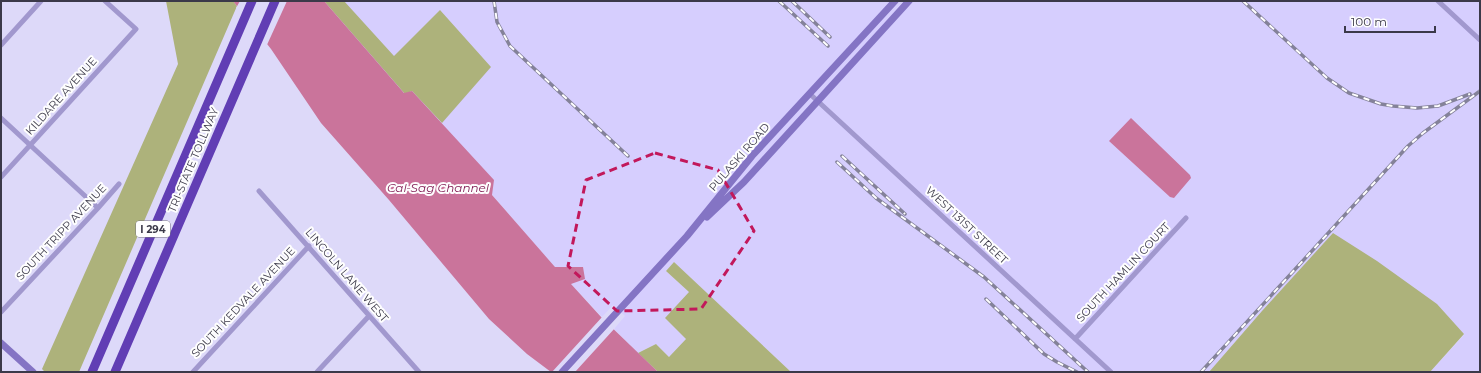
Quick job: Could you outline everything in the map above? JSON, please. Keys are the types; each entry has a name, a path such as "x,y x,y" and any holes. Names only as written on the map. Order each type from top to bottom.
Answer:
{"highway":[{"name":"TRI-STATE TOLLWAY","path":"92,372 252,1"},
{"name":"TRI-STATE TOLLWAY","path":"115,372 275,1"}],"main road":[{"name":"PULASKI ROAD","path":"687,236 736,174 895,1"},
{"name":"PULASKI ROAD","path":"562,372 687,236 744,182 909,1"},
{"path":"1,343 33,372"}],"street":[{"path":"1,45 41,1"},
{"name":"KILDARE AVENUE","path":"1,177 136,29 105,1"},
{"path":"1438,1 1480,40"},
{"name":"WEST 131ST STREET","path":"810,94 1111,372"},
{"path":"1,118 98,208"},
{"name":"SOUTH TRIPP AVENUE","path":"1,312 119,184"},
{"name":"LINCOLN LANE WEST","path":"259,191 419,372"},
{"name":"SOUTH HAMLIN COURT","path":"1075,339 1186,218"},
{"name":"SOUTH KEDVALE AVENUE","path":"193,372 309,246"},
{"path":"316,372 369,316"}],"highlighted area":[{"path":"655,153 718,170 754,231 701,309 617,311 568,266 586,180"}],"shaded area":[{"path":"324,1 1480,1 1480,372 1430,372 1464,335 1437,304 1262,311 1209,372 791,372 674,262 666,271 689,292 686,339 669,357 656,344 638,353 614,329 625,316 613,305 602,317 571,284 583,267 555,267"}],"green space":[{"path":"166,1 233,1 237,6 79,372 45,372 42,369 178,64"},
{"path":"324,1 344,1 394,56 440,10 491,67 442,123 412,91 405,94"},
{"path":"1333,233 1377,261 1437,304 1464,334 1430,372 1209,372 1262,311"},
{"path":"674,262 791,372 658,372 638,353 656,344 669,357 686,339 665,318 689,292 666,271"}],"water":[{"name":"Cal-Sag Channel","path":"233,1 324,1 404,93 412,91 494,180 492,195 555,267 583,267 585,279 571,284 602,318 658,372 551,372 527,354 489,319 389,200 321,123 271,49"},
{"path":"1131,118 1190,175 1191,178 1174,198 1170,197 1109,141"}],"pier":[{"path":"240,1 287,1 266,47 236,8"},
{"path":"603,316 615,328 575,372 552,372"}],"railway":[{"path":"494,1 497,22 510,46 628,156"},
{"path":"779,1 828,46"},
{"path":"792,1 830,37"},
{"path":"1243,1 1327,78 1349,93 1381,104 1417,108 1438,106 1470,94"},
{"path":"1201,372 1408,146 1423,133 1480,91"},
{"path":"842,156 905,214"},
{"path":"837,162 876,198 984,277 1088,372"},
{"path":"986,299 1044,354 1077,372"}]}
